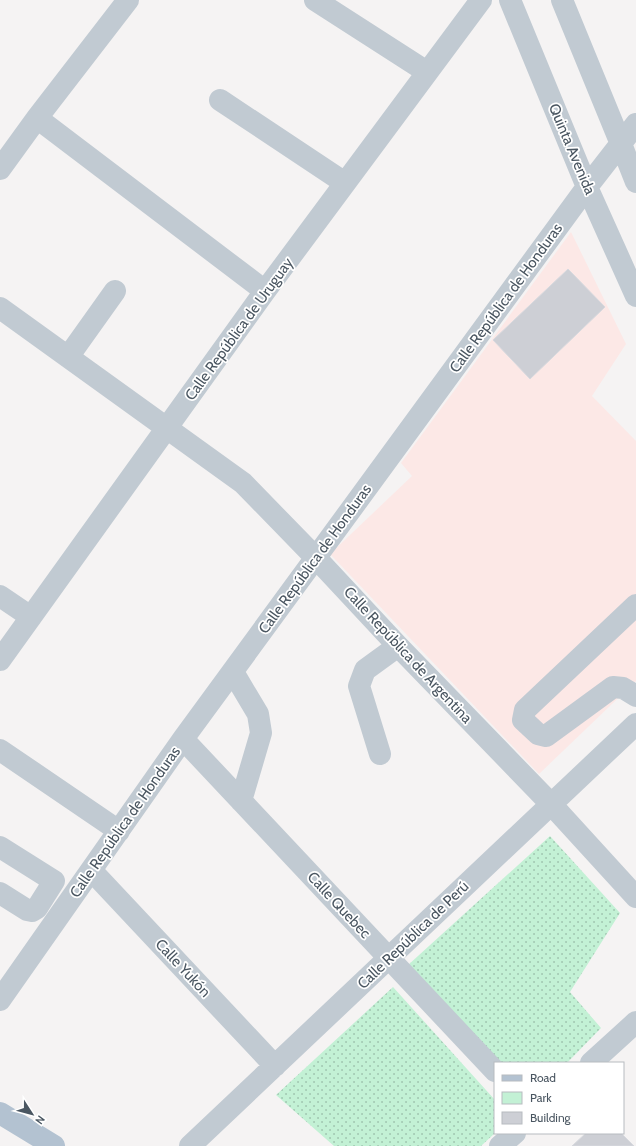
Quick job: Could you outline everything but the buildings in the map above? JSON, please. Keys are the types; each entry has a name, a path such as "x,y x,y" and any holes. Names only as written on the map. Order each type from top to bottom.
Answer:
{"main road":[{"path":"0,1114 54,1146"}],"street":[{"path":"0,169 37,118 128,0"},
{"path":"315,0 427,72"},
{"name":"Calle República de Uruguay","path":"0,660 265,291 481,0"},
{"name":"Quinta Avenida","path":"510,0 587,186 636,296"},
{"path":"562,0 622,144 636,182"},
{"path":"220,100 345,183"},
{"path":"37,118 265,291"},
{"name":"Calle República de Honduras","path":"0,1000 183,739 587,186 622,144 636,124"},
{"path":"68,357 115,291"},
{"name":"Calle República de Argentina","path":"0,308 244,483 550,804 636,897"},
{"path":"0,596 31,617"},
{"path":"636,605 525,710 523,720 538,734 546,736 613,687 623,688 636,696"},
{"path":"380,754 359,686 365,670 398,646"},
{"path":"233,672 258,714 261,733 241,801"},
{"name":"Calle República de Perú","path":"190,1146 636,724"},
{"name":"Calle Quebec","path":"183,739 494,1070"},
{"path":"0,750 119,830"},
{"path":"0,847 74,894"},
{"name":"Calle Yukón","path":"91,870 275,1066"},
{"path":"0,893 32,912 37,908 54,881"},
{"path":"592,1062 636,1022"},
{"path":"500,1146 513,1134"}],"shaded area":[{"path":"571,232 626,344 592,396 636,441 636,681 539,774 330,554 412,476 401,463"}],"green space":[{"path":"550,836 620,913 570,992 601,1028 568,1062 499,1062 407,966"},
{"path":"393,987 494,1099 494,1134 481,1146 334,1146 276,1095"}]}
